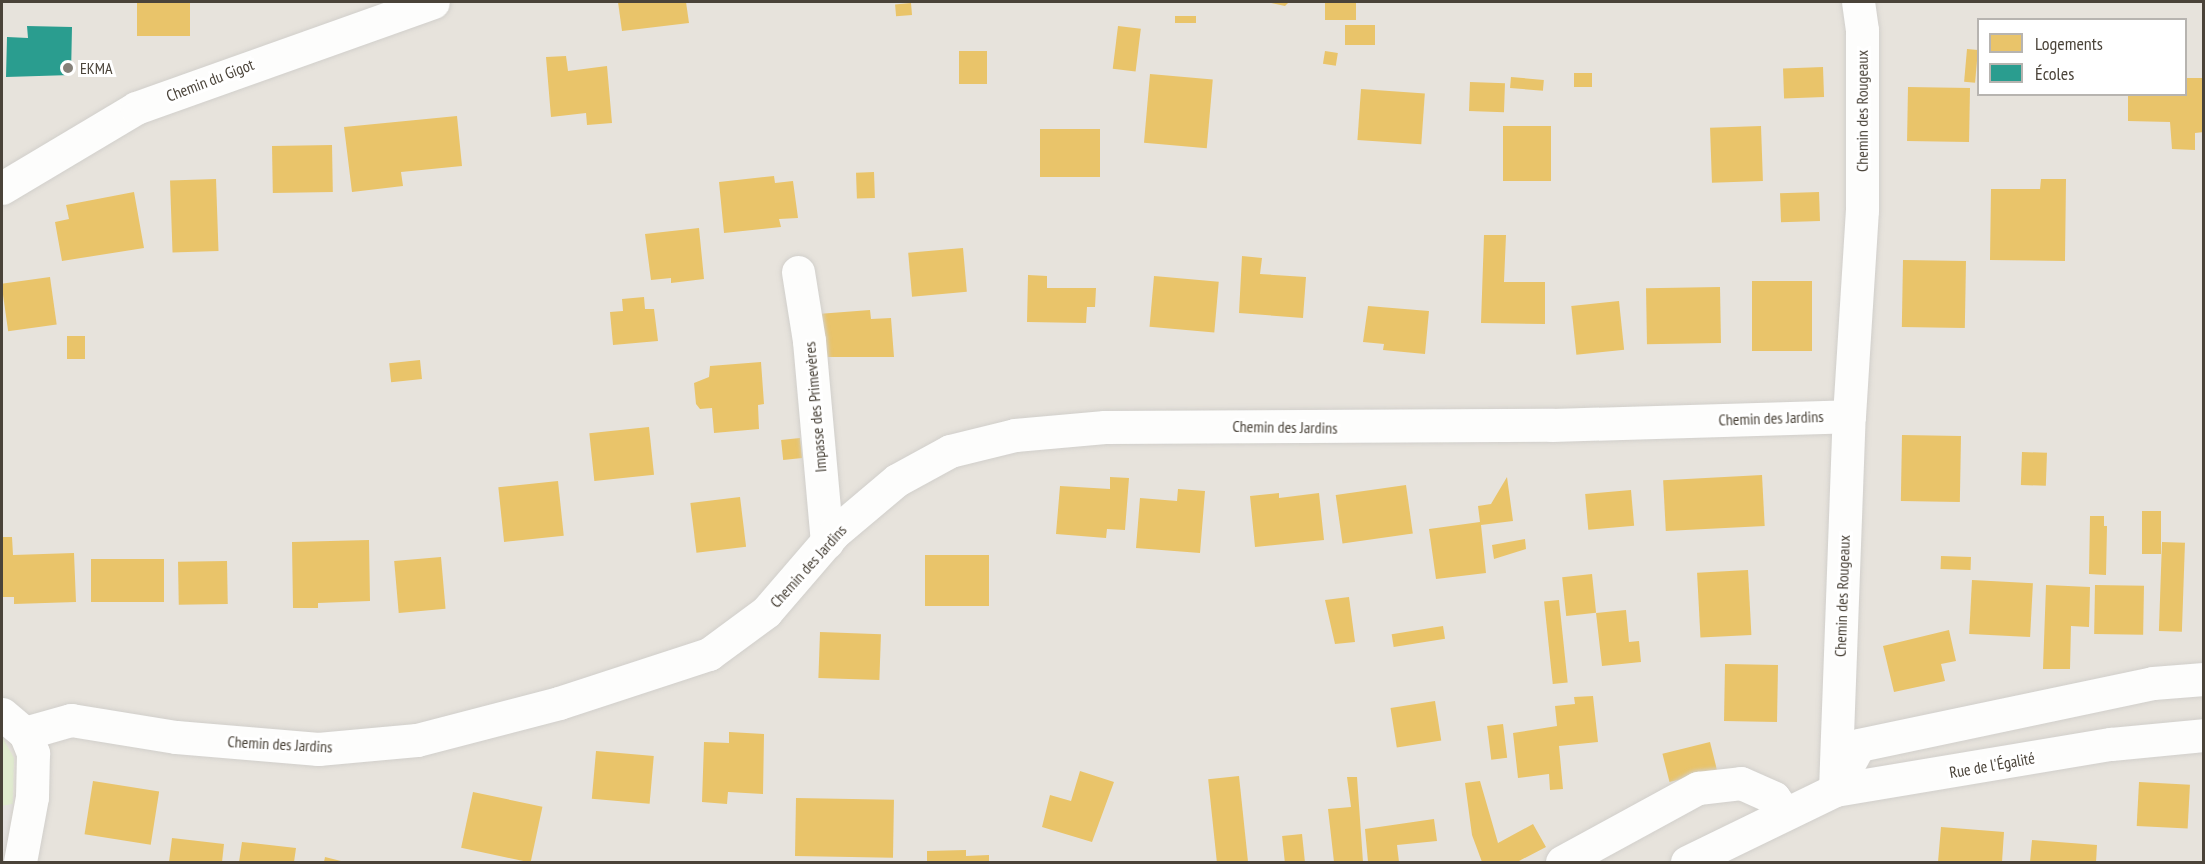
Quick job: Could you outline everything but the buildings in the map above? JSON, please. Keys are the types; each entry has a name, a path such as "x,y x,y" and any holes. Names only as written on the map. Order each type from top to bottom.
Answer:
{"street":[{"name":"Chemin du Gigot","path":"2,188 136,108 433,2"},
{"name":"Chemin des Rougeaux","path":"1835,790 1849,416 1862,210 1862,30 1858,2"},
{"name":"Impasse des Primevères","path":"798,272 809,341 827,542"},
{"name":"Chemin des Jardins","path":"13,724 71,720 176,737 318,749 417,740 559,703 709,654 766,612 827,542 897,480 950,451 1015,435 1105,427 1540,425 1849,416"},
{"path":"1835,790 1859,745 2153,683 2204,679"},
{"path":"13,724 33,753 32,797 20,862"},
{"name":"Rue de l'Égalité","path":"1687,862 1835,790 2111,744 2204,735"},
{"path":"1562,862 1698,788 1741,783 1774,798 1785,813"}],"shaded area":[{"path":"2,2 2203,2 2203,862 2,862"},
{"path":"13,804 2,862 2,806"}],"green space":[{"path":"2,736 14,758 13,804 2,806"}],"place":[{"name":"EKMA","path":"68,68"}]}
